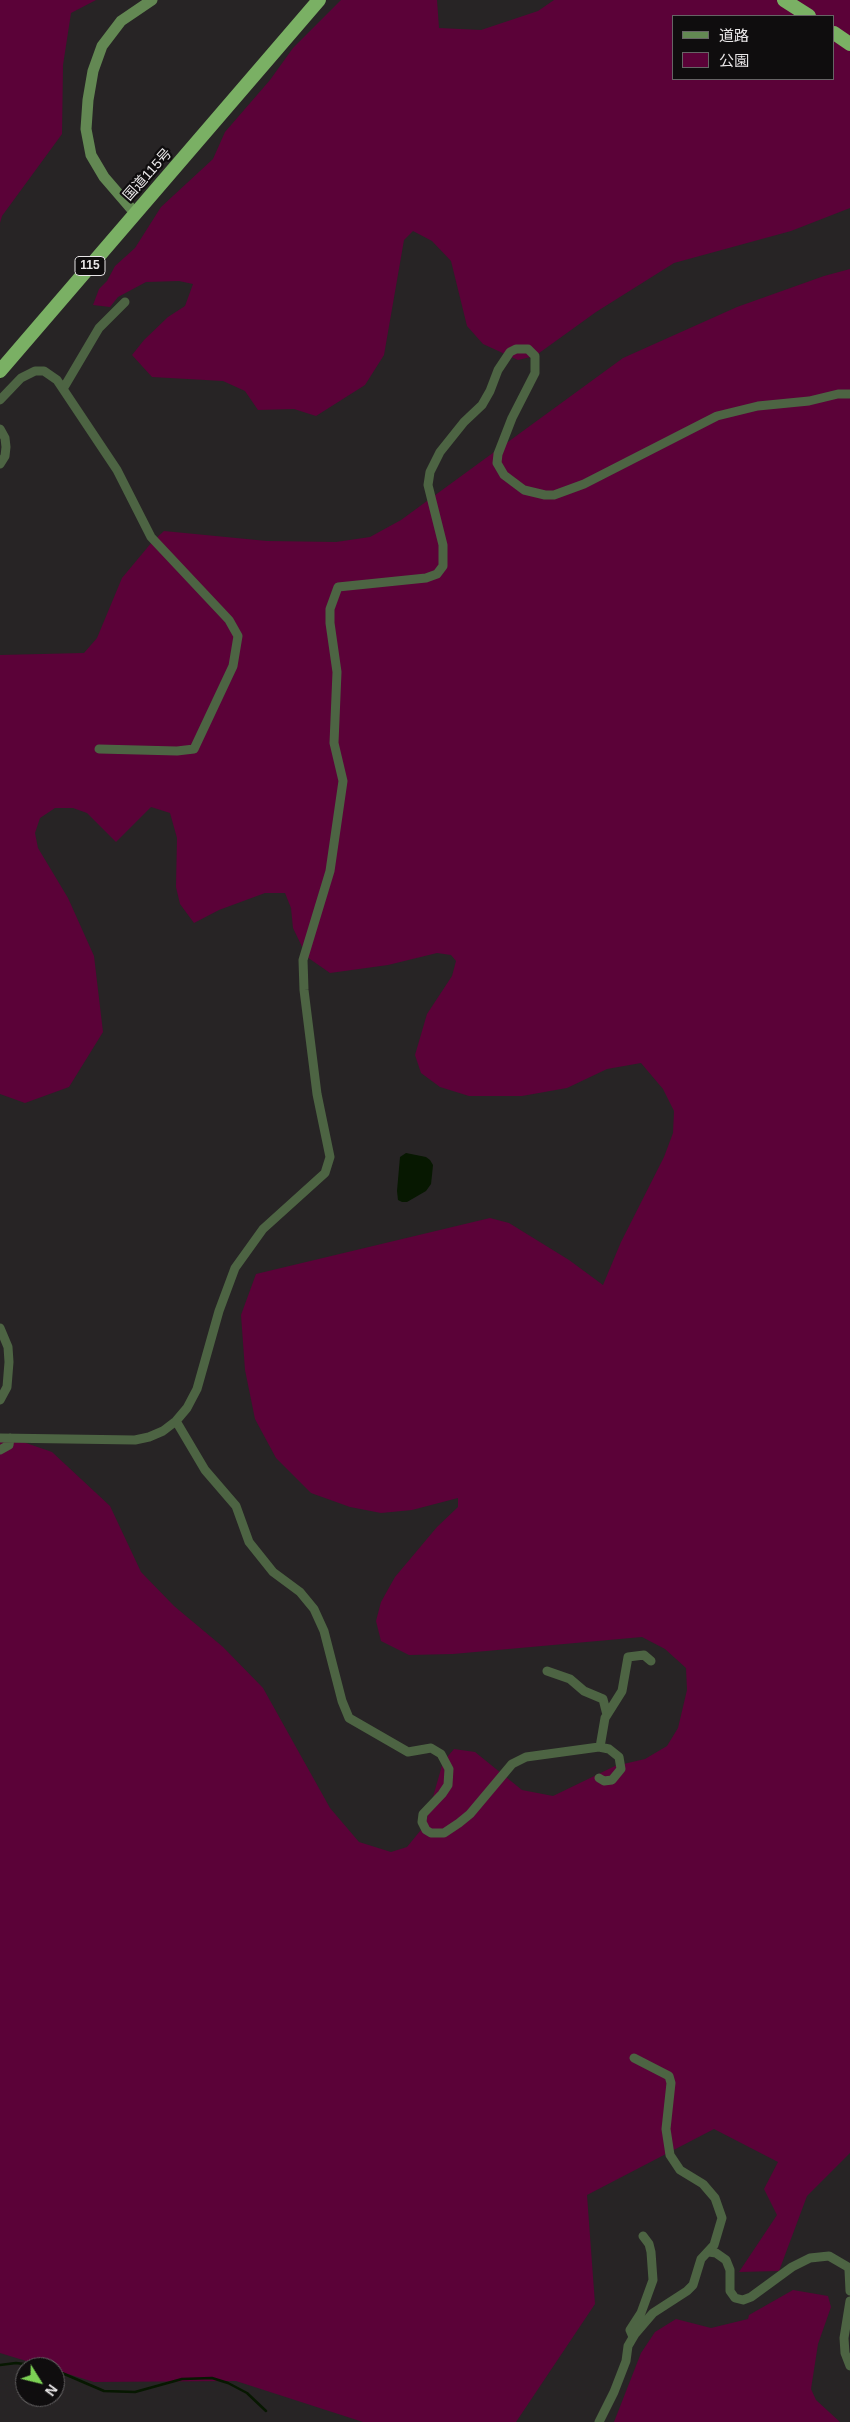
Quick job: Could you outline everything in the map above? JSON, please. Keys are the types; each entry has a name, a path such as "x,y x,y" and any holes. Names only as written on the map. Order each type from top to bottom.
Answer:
{"highway":[{"name":"国道115号","path":"0,371 319,0"},
{"path":"784,0 806,15"},
{"path":"835,34 850,44"}],"main road":[{"path":"135,213 104,178 90,155 86,129 88,100 93,71 102,46 121,21 152,0"}],"street":[{"path":"63,389 99,328 125,302"},
{"path":"0,1438 135,1440 163,1431 176,1421 187,1408 197,1388 235,1268 263,1228 322,1178 330,1157 317,1094 305,996 303,960 330,871 343,781 334,742 337,672 330,609 338,587 426,578 437,574 443,566 445,553 428,485 430,472 440,452 464,422 482,404 504,359 516,348 528,349 535,356 535,373 526,394 512,418 498,454 498,463 504,475 524,490 545,495 554,495 584,484 717,416 758,406 809,401 838,394 850,394"},
{"path":"0,400 21,378 36,371 48,373 63,389 117,470 148,533 228,620 238,636 233,666 194,749 177,751 99,749"},
{"path":"0,428 5,438 6,447 5,456 0,464"},
{"path":"0,1328 8,1347 9,1362 7,1387 0,1400"},
{"path":"176,1421 205,1470 236,1506 249,1542 273,1572 300,1592 314,1609 324,1630 342,1701 350,1718 408,1752 431,1748 441,1754 449,1769 448,1785 423,1814 422,1822 426,1830 431,1833 440,1833 459,1824 470,1814 512,1764 522,1758 600,1747 613,1751 619,1757 620,1769 612,1780 604,1781 599,1778"},
{"path":"0,1450 9,1445 10,1438"},
{"path":"600,1747 607,1715 620,1696 628,1657 644,1656 651,1661"},
{"path":"548,1671 570,1680 584,1691 603,1699 607,1715"},
{"path":"599,2422 614,2392 626,2361 628,2346 652,2313 687,2291 696,2280 701,2259 708,2252 718,2233 722,2212 715,2198 703,2184 680,2170 670,2155 666,2129 671,2083 669,2076 634,2058"},
{"path":"634,2337 630,2330 641,2314 653,2280 651,2252 649,2244 643,2236"},
{"path":"708,2252 724,2257 730,2270 730,2292 736,2298 743,2300 792,2267 810,2258 829,2256 844,2264 850,2272 850,2291"},
{"path":"850,2301 844,2338 845,2353 850,2366"}],"green space":[{"path":"0,0 96,0 71,13 63,65 62,134 2,216 0,223"},
{"path":"341,0 437,0 439,28 481,30 538,11 554,0 850,0 850,208 791,231 674,263 596,312 535,356 518,360 483,344 467,326 451,261 432,241 413,231 404,240 384,355 365,385 316,416 294,409 258,410 245,391 223,381 152,377 132,355 144,340 168,317 185,306 193,284 179,281 146,282 118,297 110,307 93,305 99,289 107,281 115,266 135,248 161,207 213,159 225,132 270,80 293,48"},
{"path":"850,269 850,2153 807,2196 779,2271 739,2272 777,2215 764,2189 778,2162 714,2129 587,2195 595,2304 516,2422 363,2422 236,2381 94,2382 65,2373 65,2357 15,2358 0,2353 0,1434 52,1452 110,1506 141,1572 174,1606 223,1647 263,1688 330,1808 359,1842 391,1852 407,1847 425,1825 443,1762 454,1749 475,1752 522,1790 553,1796 615,1766 645,1759 667,1746 678,1728 687,1690 686,1668 665,1649 642,1637 453,1654 409,1655 381,1641 376,1621 381,1602 395,1577 437,1527 458,1507 458,1498 412,1510 381,1513 350,1507 311,1493 276,1458 255,1419 245,1370 241,1315 256,1274 490,1218 509,1223 569,1260 603,1285 621,1242 664,1157 673,1133 674,1111 663,1089 641,1063 607,1069 567,1088 522,1096 469,1096 440,1087 421,1073 415,1055 427,1014 452,976 456,961 451,955 437,953 388,965 330,973 307,957 293,928 291,908 285,893 265,893 219,910 194,923 180,904 176,887 177,838 170,813 151,807 116,842 87,813 73,808 55,808 40,818 35,833 38,848 68,898 94,956 103,1032 69,1087 25,1103 0,1094 0,655 84,653 97,638 122,578 152,542 164,531 267,541 336,542 370,537 401,520 623,358 737,307 824,276"},
{"path":"793,2290 828,2296 831,2307 818,2344 811,2389 816,2400 840,2422 614,2422 641,2353 655,2332 676,2319 711,2328 748,2319 749,2315"}],"shaded area":[{"path":"406,1153 426,1157 433,1165 431,1184 426,1191 407,1202 402,1202 398,1200 397,1191 400,1157"}],"waterway":[{"path":"0,2365 15,2363"},
{"path":"65,2374 104,2391 135,2392 182,2379 212,2378 228,2383 247,2393 266,2411"}]}
